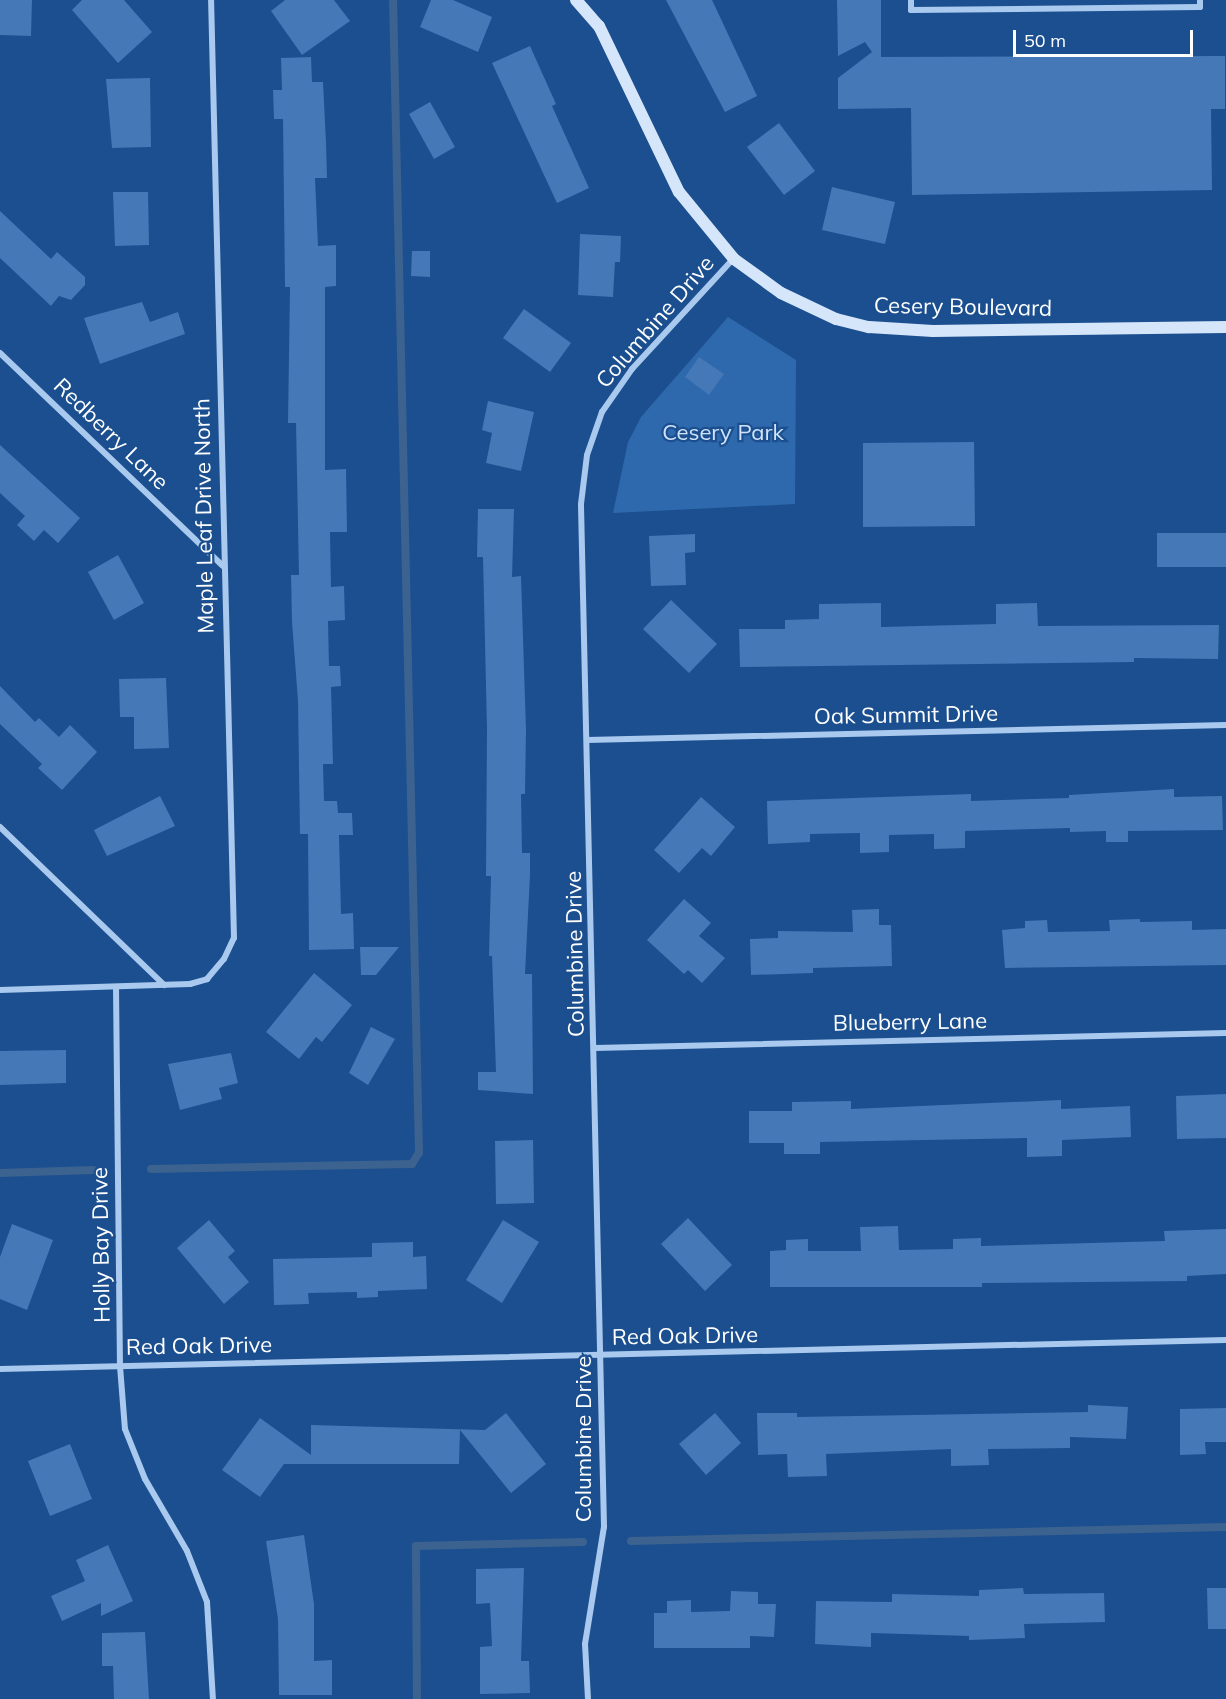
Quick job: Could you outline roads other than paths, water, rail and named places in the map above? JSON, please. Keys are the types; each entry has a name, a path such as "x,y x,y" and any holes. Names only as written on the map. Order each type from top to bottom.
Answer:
{"main road":[{"name":"Cesery Boulevard","path":"576,0 598,26 679,192 734,259 781,293 836,319 869,327 933,331 1226,327"}],"street":[{"name":"Maple Leaf Drive North","path":"0,990 164,986 207,979 224,959 234,938 223,566 211,0"},
{"path":"911,0 911,10 1200,7 1200,0"},
{"name":"Columbine Drive","path":"588,1699 585,1644 604,1527 602,1356 581,504 587,456 602,412 632,369 734,259"},
{"name":"Redberry Lane","path":"0,353 223,566"},
{"name":"Oak Summit Drive","path":"587,740 1226,725"},
{"path":"0,828 164,986"},
{"name":"Holly Bay Drive","path":"116,987 120,1366 125,1429 145,1479 187,1551 207,1602 213,1699"},
{"name":"Blueberry Lane","path":"595,1048 1226,1033"},
{"name":"Red Oak Drive","path":"0,1369 1226,1340"}],"waterway":[{"path":"151,1169 412,1164 419,1153 393,0"},
{"path":"0,1173 93,1170"},
{"path":"631,1541 1226,1527"},
{"path":"417,1699 416,1546 583,1542"}],"park label":[{"name":"Cesery Park","path":"723,433"}]}
